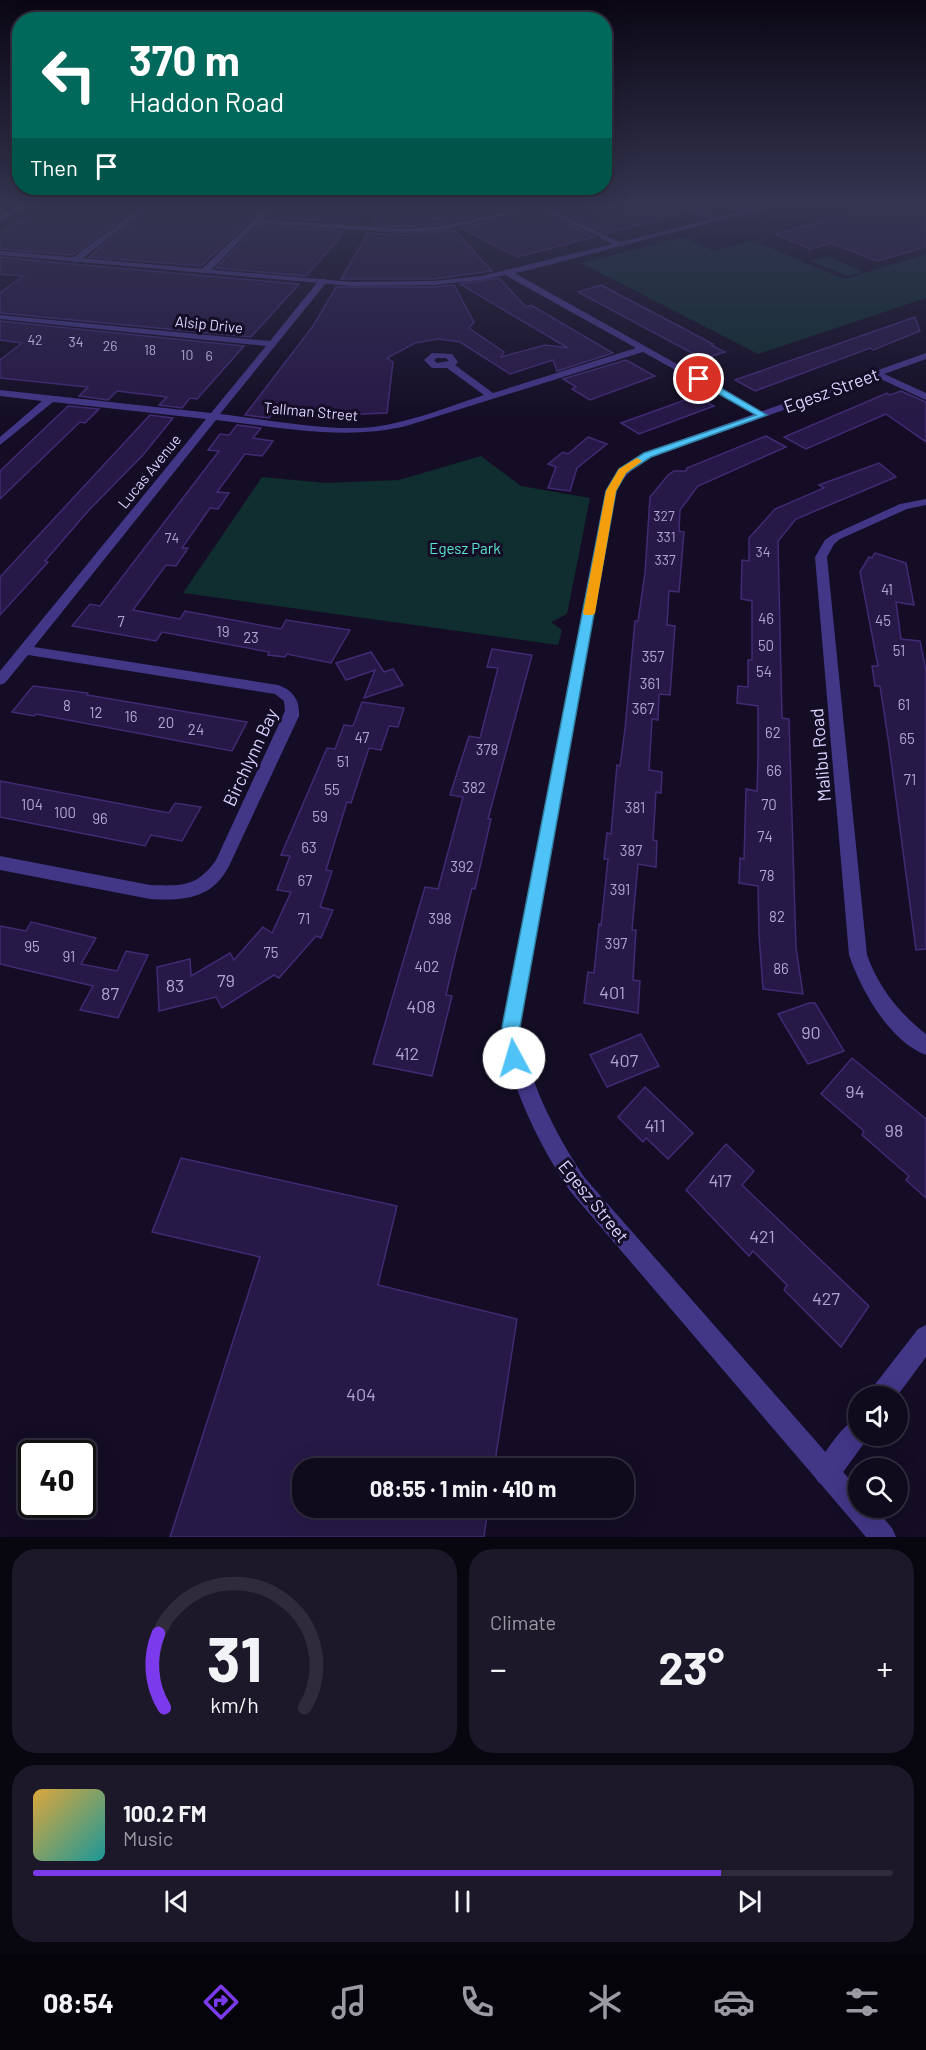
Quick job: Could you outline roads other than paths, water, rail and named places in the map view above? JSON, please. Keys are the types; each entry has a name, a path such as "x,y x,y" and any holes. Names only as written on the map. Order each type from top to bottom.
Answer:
{"street":[{"path":"249,275 323,281 412,284 495,275"},
{"path":"511,275 763,415"},
{"name":"Lucas Avenue","path":"0,680 323,281"},
{"name":"Alsip Drive","path":"0,317 272,344"},
{"name":"Tallman Street","path":"0,393 337,430 371,430 403,424 645,348"},
{"name":"Egesz Street","path":"883,1537 577,1184 552,1146 514,1058 511,1027 611,491 622,471 648,455 926,356"},
{"path":"449,365 491,396"},
{"path":"877,374 926,397"},
{"path":"0,442 50,399"},
{"name":"Malibu Road","path":"926,502 904,506 836,537 829,542 821,557 858,956 864,975 878,1000 901,1027 926,1046"},
{"name":"Birchlynn Bay","path":"0,863 150,892 185,892 199,887 211,880 222,864 292,716 294,707 287,694 278,690 25,650"},
{"path":"889,1386 926,1337"},
{"path":"826,1473 848,1443"}],"park label":[{"name":"Egesz Park","path":"465,548"}]}
